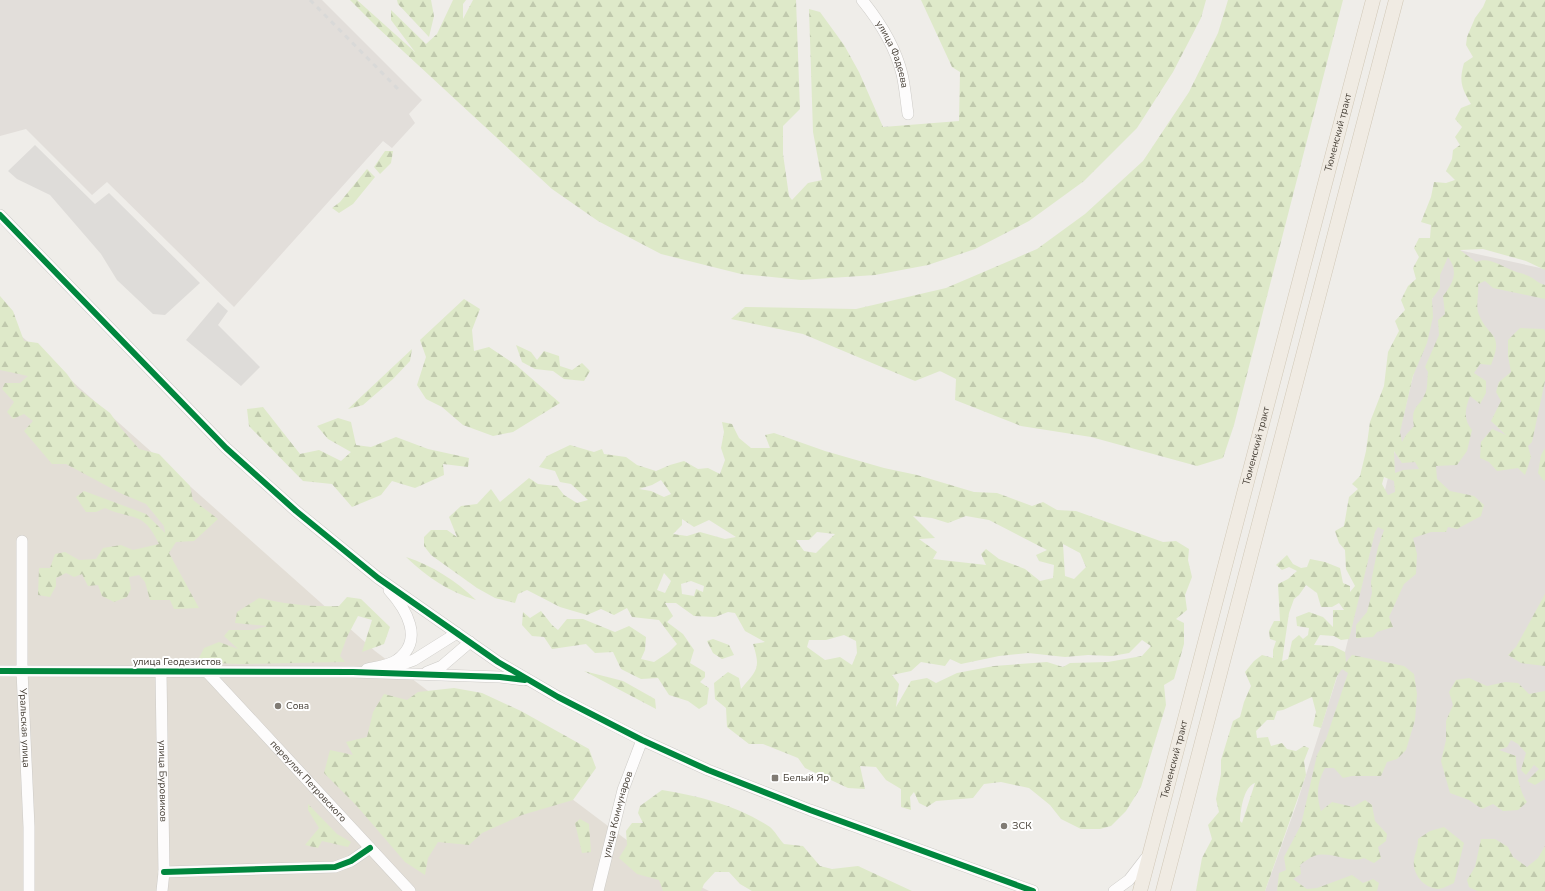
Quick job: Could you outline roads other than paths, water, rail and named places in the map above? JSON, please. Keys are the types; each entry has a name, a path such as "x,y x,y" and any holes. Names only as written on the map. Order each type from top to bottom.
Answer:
{"main road":[{"name":"Тюменский тракт","path":"1140,891 1373,0"},
{"path":"1163,891 1396,0"}],"street":[{"name":"улица Фадеева","path":"862,0 878,20 890,42 902,74 908,114"},
{"path":"0,215 226,448 296,511 378,578 528,681 642,740 758,791 1033,891"},
{"name":"Уральская улица","path":"22,542 22,671 29,827 29,891"},
{"path":"353,672 391,663 404,653 409,643 411,626 406,613 400,603 378,578"},
{"path":"353,672 385,669 402,665 457,633"},
{"path":"423,674 442,666 470,642"},
{"name":"улица Геодезистов","path":"0,671 353,672"},
{"name":"улица Буровиков","path":"161,672 164,872 162,891"},
{"name":"переулок Петровского","path":"207,672 410,891"},
{"path":"353,672 500,677 528,681"},
{"name":"улица Коммунаров","path":"598,891 623,790 642,740"},
{"path":"164,872 335,867 351,861 370,848"},
{"path":"1114,891 1138,872 1150,850"}],"railway":[{"path":"310,0 398,89"}],"place":[{"name":"Сова","path":"278,706"},
{"name":"Белый Яр","path":"775,778"},
{"name":"ЗСК","path":"1004,826"}]}
